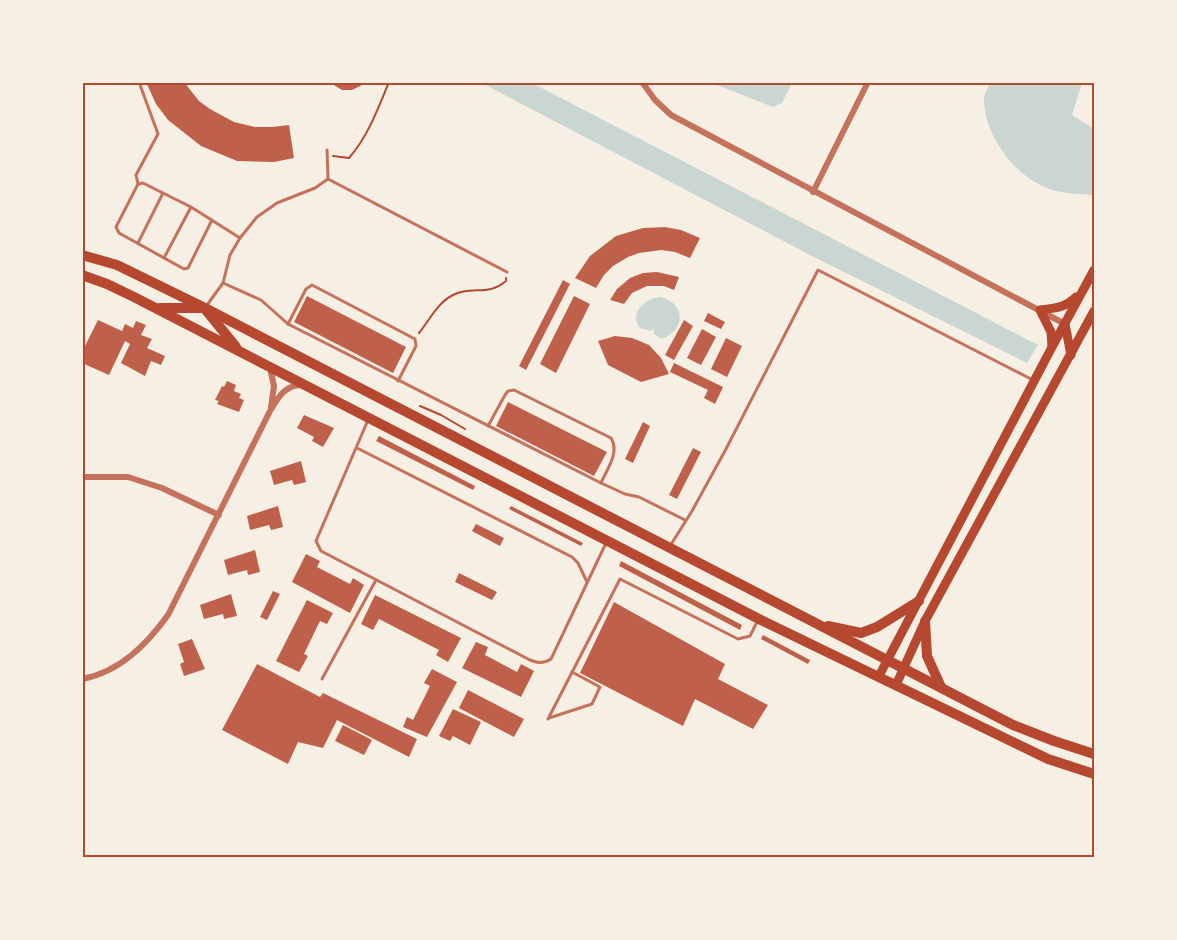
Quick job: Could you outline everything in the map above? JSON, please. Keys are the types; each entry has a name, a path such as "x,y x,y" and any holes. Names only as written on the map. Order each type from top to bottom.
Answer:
{"main road":[{"path":"82,255 117,265 205,308 1013,725 1095,754"},
{"path":"879,676 1095,270"},
{"path":"82,275 107,284 759,619 1048,759 1095,774"},
{"path":"1052,347 1051,332 1040,309 1058,308 1069,304 1085,288"},
{"path":"156,309 205,308"},
{"path":"205,308 215,323 242,353"},
{"path":"896,685 925,621 1095,311"},
{"path":"1065,324 1071,355"},
{"path":"813,623 861,633 878,627 919,600"},
{"path":"925,621 927,656 941,687"}],"street":[{"path":"642,82 655,100 671,115 1065,324"},
{"path":"813,192 868,82"},
{"path":"270,368 274,386 270,411"},
{"path":"82,679 114,668 153,636 168,615 270,411 286,389 305,385"},
{"path":"82,477 128,477 162,488 219,515"}],"lane":[{"path":"139,82 158,134 136,175 138,184 117,227 119,233 184,269 188,268 212,220"},
{"path":"327,150 328,179"},
{"path":"205,308 223,283 230,255 257,217 277,202 315,188 328,179"},
{"path":"328,179 507,272"},
{"path":"138,184 143,183 191,207 240,238"},
{"path":"138,243 163,193"},
{"path":"164,258 191,207"},
{"path":"669,547 726,449 818,270 1034,381"},
{"path":"223,283 261,300 288,324 398,381 601,483 625,494 639,497 685,520"},
{"path":"288,324 306,289 312,285 415,339 416,346 398,381"},
{"path":"488,426 505,395 508,391 514,390 612,438 616,451 601,483"},
{"path":"369,418 316,541 321,551 538,663 545,663 551,658 608,540"},
{"path":"357,448 572,557 578,563 588,582"},
{"path":"572,672 600,687 592,704 548,719 557,700 620,579 738,639 750,636 759,619"},
{"path":"322,679 376,580"}],"path":[{"path":"327,155 349,158 358,148 368,131 389,82"},
{"path":"415,339 443,302 453,294 484,292 498,288 506,281 507,272"}],"shaded area":[{"path":"482,83 532,83 1038,345 1027,363 812,256"},
{"path":"712,83 792,83 782,103 773,107"},
{"path":"990,83 1082,83 1072,115 1094,129 1094,195 1053,190 1027,177 1016,167 1005,155 990,128 984,98"},
{"path":"660,297 675,305 680,317 675,329 662,339 654,334 654,329 651,331 640,328 636,317 644,304"}],"building":[{"path":"146,82 184,82 199,101 234,122 255,127 289,125 294,158 274,162 237,161 201,146 168,120 156,104"},
{"path":"329,82 368,82 352,90 342,90"},
{"path":"665,227 681,230 700,238 690,258 661,250 639,253 613,266 596,288 575,278 590,256 616,236 643,228"},
{"path":"657,272 679,277 674,290 664,286 647,286 632,293 624,304 610,300 617,289 630,278 643,273"},
{"path":"563,280 570,284 526,370 519,366"},
{"path":"307,296 406,347 393,373 294,322"},
{"path":"574,296 590,304 556,373 540,364"},
{"path":"708,313 725,322 721,329 704,321"},
{"path":"98,320 122,331 125,324 133,328 136,321 146,325 141,335 152,339 147,348 165,356 161,365 151,361 145,376 121,363 130,344 125,341 109,375 82,363 82,352"},
{"path":"684,320 693,326 674,360 665,355"},
{"path":"702,329 716,337 701,365 687,358"},
{"path":"615,336 632,338 649,345 661,358 669,374 641,382 608,365 598,341"},
{"path":"726,338 742,346 727,377 711,369"},
{"path":"674,363 723,387 715,404 704,398 708,390 670,372"},
{"path":"227,381 236,385 234,391 241,394 239,398 244,400 239,412 217,404 219,401 215,400"},
{"path":"508,402 607,452 594,476 496,426"},
{"path":"304,415 334,428 323,447 312,441 314,437 297,428"},
{"path":"643,422 650,426 633,463 625,459"},
{"path":"379,436 475,486 473,490 376,441"},
{"path":"693,448 701,452 677,499 669,495"},
{"path":"301,461 306,482 294,485 292,480 274,485 270,471"},
{"path":"278,506 283,527 271,530 269,525 250,530 247,516"},
{"path":"511,506 583,543 581,546 509,509"},
{"path":"476,524 504,538 500,546 472,531"},
{"path":"255,550 260,572 248,575 247,570 228,575 224,560"},
{"path":"306,554 320,561 317,567 350,584 353,578 364,585 350,613 292,582"},
{"path":"621,561 742,625 740,630 619,566"},
{"path":"459,573 497,592 492,600 455,582"},
{"path":"273,591 280,594 267,620 260,617"},
{"path":"231,594 237,616 224,619 223,614 204,619 200,605"},
{"path":"375,595 461,638 448,662 436,655 439,650 379,619 373,630 361,624"},
{"path":"307,600 333,613 327,624 320,621 304,654 308,656 299,672 276,661"},
{"path":"614,602 725,664 718,679 768,705 753,729 695,699 683,726 580,673"},
{"path":"763,635 810,660 808,664 761,639"},
{"path":"192,639 205,669 184,676 180,664 184,662 178,644"},
{"path":"476,642 488,647 485,655 517,672 521,664 534,671 521,697 462,668"},
{"path":"257,664 320,697 323,693 417,739 409,757 337,720 323,748 298,742 288,764 222,730"},
{"path":"432,669 457,682 427,737 403,727 407,717 413,720 430,686 424,683"},
{"path":"468,690 524,719 514,737 459,708"},
{"path":"453,709 481,722 470,745 453,736 450,741 439,736"},
{"path":"343,725 372,740 364,755 335,741"}]}
